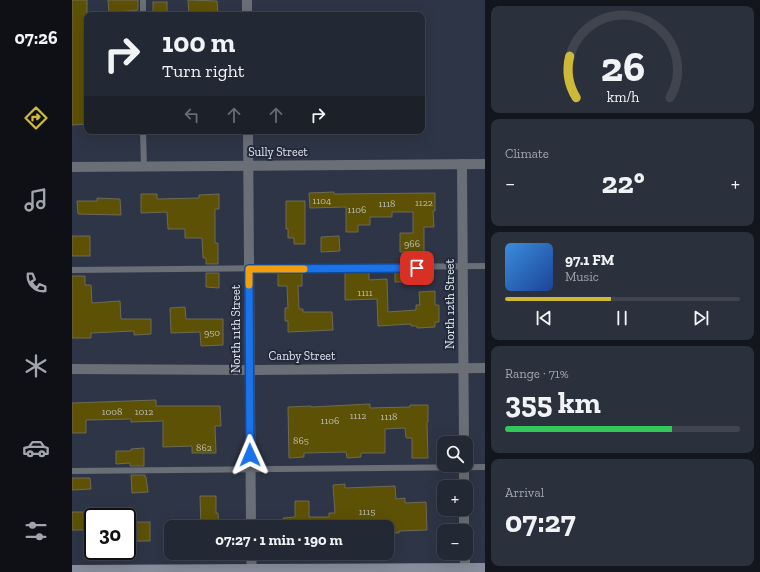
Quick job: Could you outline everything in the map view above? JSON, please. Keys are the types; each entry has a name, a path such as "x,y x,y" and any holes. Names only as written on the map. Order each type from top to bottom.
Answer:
{"main road":[{"path":"72,570 465,570 485,568"}],"street":[{"path":"247,0 247,12"},
{"name":"North 11th Street","path":"248,134 251,520"},
{"name":"North 12th Street","path":"462,164 464,436"},
{"name":"Sully Street","path":"72,167 485,164"},
{"name":"Canby Street","path":"72,369 250,370 485,368"},
{"path":"251,560 252,571"}],"lane":[{"path":"143,0 143,12"},
{"path":"143,134 144,167"},
{"path":"72,270 485,266"},
{"path":"473,466 485,467"},
{"path":"72,471 251,470 437,467"}],"building":[{"path":"72,0 87,0 87,12 84,12 84,124 72,125"},
{"path":"108,0 138,0 138,10 109,12"},
{"path":"188,0 217,1 218,12 189,12"},
{"path":"153,2 167,2 167,12 153,12"},
{"path":"334,192 334,194 435,193 435,211 433,211 434,227 424,227 424,252 400,252 400,233 413,233 413,212 392,212 392,217 370,217 370,225 358,225 358,232 346,232 346,207 310,208 309,193"},
{"path":"141,194 157,194 157,199 199,198 199,195 219,194 219,209 215,209 215,243 218,243 218,264 206,264 206,258 203,258 202,238 185,238 185,229 168,229 167,212 141,213"},
{"path":"97,198 120,199 121,215 78,214 77,201 97,201"},
{"path":"286,201 305,201 305,244 294,244 294,238 288,238 288,229 286,229"},
{"path":"72,236 90,236 90,256 72,256"},
{"path":"339,236 340,251 321,252 321,237"},
{"path":"395,271 405,271 405,282 395,282"},
{"path":"302,272 302,286 298,286 299,309 303,309 303,312 332,312 333,330 288,332 288,321 285,321 285,308 288,308 287,286 278,286 278,273"},
{"path":"345,272 369,272 369,280 387,279 388,312 416,310 416,305 420,305 419,292 435,291 435,305 439,305 439,322 435,322 435,327 417,328 417,326 411,326 411,324 378,326 377,299 345,300"},
{"path":"206,273 219,273 219,288 206,287"},
{"path":"72,276 85,276 85,285 91,285 92,303 120,301 121,319 151,319 151,334 134,335 134,331 91,333 91,338 72,338"},
{"path":"185,307 186,319 223,319 223,345 201,346 200,332 171,333 170,308"},
{"path":"156,400 156,406 220,406 221,426 215,426 216,453 192,453 192,446 163,447 163,421 131,422 131,419 86,420 86,433 72,433 72,403"},
{"path":"370,404 370,408 428,405 428,458 412,458 412,438 406,438 405,428 385,429 385,453 361,453 361,457 347,458 346,452 304,453 304,457 289,458 288,407"},
{"path":"144,448 144,466 130,466 130,463 116,464 116,451 131,451 131,449"},
{"path":"131,475 145,475 148,492 132,493"},
{"path":"72,478 90,478 91,489 72,490"},
{"path":"345,484 345,488 395,486 396,499 405,498 405,503 426,502 427,530 399,531 399,533 394,533 394,520 283,520 283,518 295,517 295,501 309,501 309,517 329,517 329,513 335,513 333,485"},
{"path":"200,496 216,496 216,513 218,513 218,520 201,520"},
{"path":"72,512 84,512 84,530 72,530"},
{"path":"136,522 150,522 150,541 136,541"}],"slow traffic":[{"path":"249,285 249,269 304,269"}],"route":[{"path":"250,455 249,269 417,268"}]}
